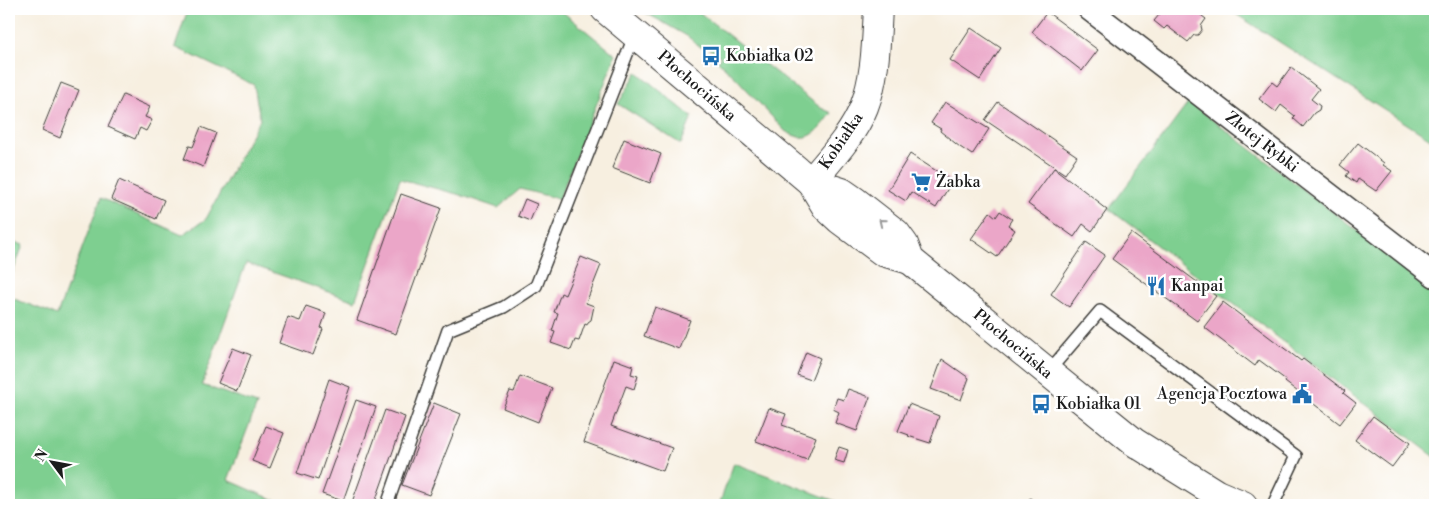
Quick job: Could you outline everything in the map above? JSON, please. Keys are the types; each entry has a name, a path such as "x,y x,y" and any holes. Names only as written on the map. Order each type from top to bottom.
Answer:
{"main road":[{"name":"Płochocińska","path":"606,9 811,182 826,208 840,220 883,252 910,260 1134,442 1217,494 1243,505"},
{"name":"Kobiałka","path":"811,182 840,146 863,108 870,88 874,65 878,9"}],"street":[{"name":"Złotej Rybki","path":"1089,9 1435,276"}],"lane":[{"path":"387,505 448,330 504,307 536,286 635,33"},
{"path":"1047,373 1100,311 1296,456 1273,505"}],"green space":[{"path":"188,9 559,9 616,55 559,199 520,189 498,208 457,194 400,179 355,301 246,263 202,385 257,404 228,480 281,503 280,505 9,505 9,297 57,315 101,198 182,235 206,219 260,119 254,85 175,47"},
{"path":"639,9 695,9 821,108 832,113 817,131 807,137 793,135 785,131 718,61 721,57 705,45 702,48 687,36"},
{"path":"1228,9 1435,9 1435,142"},
{"path":"637,72 692,117 681,144 618,104"},
{"path":"1189,102 1435,290 1435,457 1109,209"},
{"path":"9,240 23,245 9,283"},
{"path":"734,463 846,505 719,505"}],"building":[{"path":"1164,9 1193,9 1206,19 1201,26 1202,30 1188,42 1167,26 1164,29 1154,21"},
{"path":"1047,12 1098,50 1082,71 1032,32"},
{"path":"971,28 1001,48 980,80 950,60"},
{"path":"1291,67 1319,89 1311,99 1320,106 1319,110 1314,113 1303,127 1293,118 1295,116 1281,105 1276,112 1259,99 1272,82 1277,86"},
{"path":"61,83 79,90 60,138 42,130"},
{"path":"123,95 150,107 145,117 152,120 146,131 140,128 135,139 108,127"},
{"path":"945,102 989,129 972,155 931,123"},
{"path":"998,102 1077,156 1065,174 985,120"},
{"path":"201,127 216,133 203,167 184,159 189,146 193,147"},
{"path":"624,139 661,154 650,183 612,168"},
{"path":"1358,143 1392,171 1376,191 1358,179 1356,183 1346,176 1349,172 1340,165"},
{"name":"Żabka","path":"910,154 949,179 950,185 936,208 911,192 906,201 888,190"},
{"path":"1054,168 1107,210 1092,231 1083,224 1074,237 1028,204"},
{"path":"119,180 164,200 156,219 111,199"},
{"path":"401,194 441,208 396,334 357,320"},
{"path":"525,199 537,204 530,221 518,216"},
{"path":"1000,211 1012,219 1008,225 1015,230 997,257 971,239 990,212 996,217"},
{"path":"1131,233 1216,296 1197,321 1112,259"},
{"path":"1086,242 1105,255 1069,307 1051,294"},
{"path":"581,257 601,265 586,303 594,306 591,320 587,325 585,324 579,341 575,340 571,350 551,343 555,332 552,331 558,313 554,312 561,293 565,295"},
{"path":"1223,302 1301,361 1303,359 1345,391 1343,393 1356,403 1340,424 1259,360 1255,366 1204,327"},
{"path":"306,306 326,313 321,328 323,329 313,355 279,343 288,317 300,321"},
{"path":"655,307 690,320 679,349 644,336"},
{"path":"233,348 251,355 237,391 218,383"},
{"path":"806,352 820,358 811,380 797,375"},
{"path":"614,359 633,366 631,374 638,376 634,389 626,386 611,426 672,448 663,471 584,442"},
{"path":"942,359 969,378 961,400 931,389"},
{"path":"520,376 552,388 538,422 503,408 510,391 514,392"},
{"path":"329,379 350,387 318,480 297,473"},
{"path":"848,389 870,397 857,431 835,423 839,412 833,409 837,398 844,400"},
{"path":"356,400 376,407 343,501 322,494"},
{"path":"434,403 461,414 429,495 402,485"},
{"path":"909,404 939,416 930,443 898,431"},
{"path":"769,408 786,414 782,425 816,437 807,460 756,441"},
{"path":"385,410 405,417 374,505 351,505"},
{"path":"1373,416 1410,443 1392,467 1355,440"},
{"path":"266,426 284,433 270,468 252,461"},
{"path":"839,447 848,450 844,463 834,460"},
{"path":"1030,498 1039,505 1025,505"},
{"path":"441,500 455,505 439,505"}],"place":[{"name":"Kobiałka 02","path":"711,56"},
{"name":"Żabka","path":"921,182"},
{"name":"Kanpai","path":"1156,286"},
{"name":"Agencja Pocztowa","path":"1302,394"},
{"name":"Kobiałka 01","path":"1041,404"}]}
